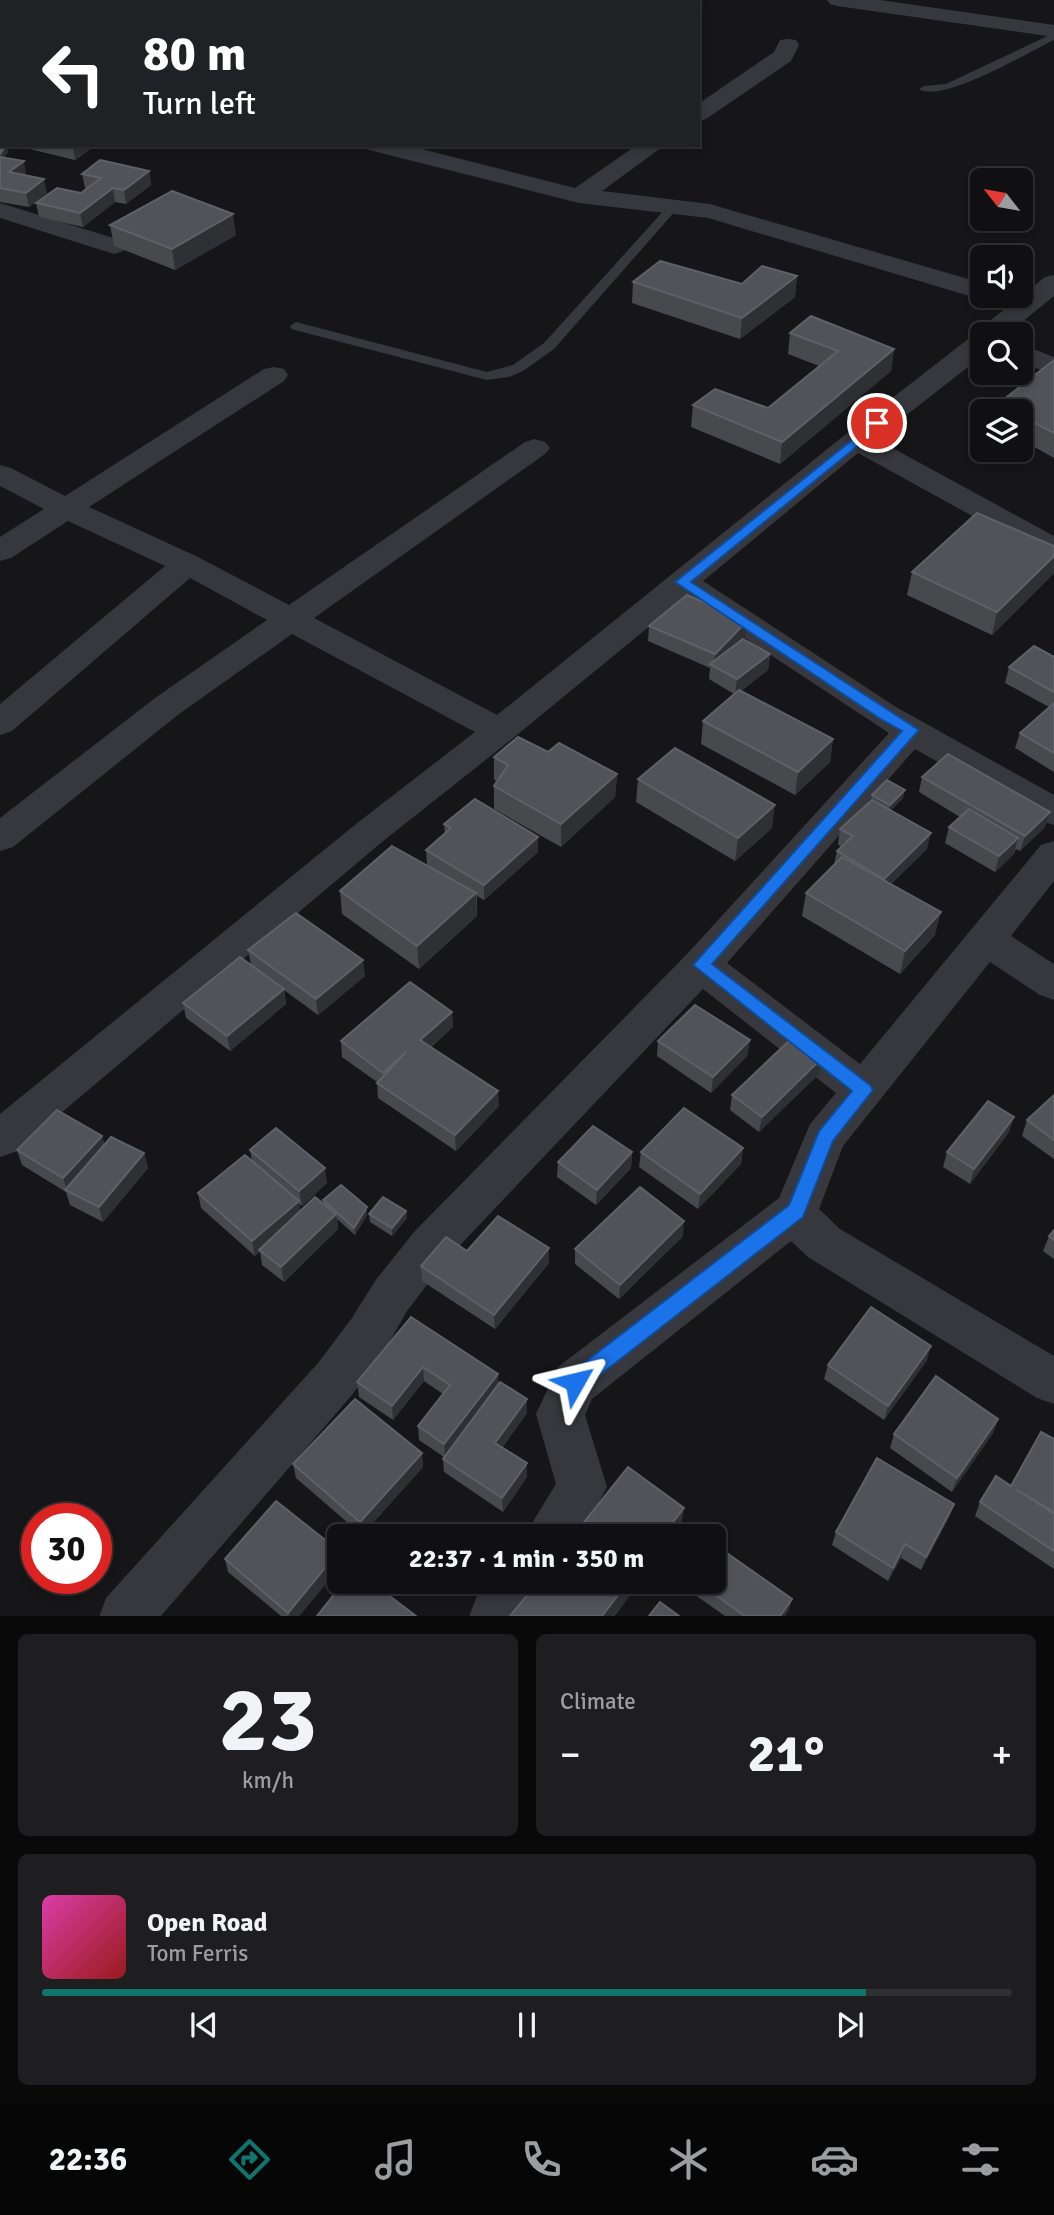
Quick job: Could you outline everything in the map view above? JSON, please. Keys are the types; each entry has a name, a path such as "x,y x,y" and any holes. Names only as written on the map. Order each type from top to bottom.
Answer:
{"street":[{"path":"849,1 1054,33"},
{"path":"700,113 783,56 788,44"},
{"path":"385,147 579,196 671,209 710,211 970,287"},
{"path":"579,196 650,147"},
{"path":"0,211 114,246"},
{"path":"1033,300 1054,283"},
{"path":"1005,322 1022,308"},
{"path":"0,1139 369,833 500,730 856,440 970,351"},
{"path":"1033,358 1054,367"},
{"path":"0,551 274,375"},
{"path":"856,440 975,508 1054,548"},
{"path":"0,838 167,706 534,448"},
{"path":"0,474 65,508 187,564 500,730"},
{"path":"0,723 187,564"},
{"path":"682,582 884,715 1054,812"},
{"path":"125,1616 335,1379 369,1333 391,1296 430,1246 701,965 912,730"},
{"path":"559,1524 582,1487 559,1414 575,1382 796,1211 825,1137 1054,855"},
{"path":"984,938 1054,984"},
{"path":"701,965 863,1090"},
{"path":"796,1211 824,1243 1054,1382"},
{"path":"495,1616 511,1594"}],"lane":[{"path":"923,89 948,87 1054,33"},
{"path":"296,326 487,376 504,374 518,368 549,346 671,209"}],"building":[{"path":"0,157 24,161 9,172 44,179 26,193 0,188"},
{"path":"100,160 149,171 124,190 113,188 80,213 36,203 57,188 81,193 101,178 82,174"},
{"path":"172,191 233,214 172,249 110,225"},
{"path":"660,261 742,284 762,266 797,276 742,318 633,282"},
{"path":"811,316 894,349 782,442 693,405 715,389 768,408 838,351 790,333"},
{"path":"1054,360 1054,433 1033,422 1033,399 1004,399 1022,385 1033,385 1033,376"},
{"path":"977,513 1054,546 1054,556 997,612 912,572"},
{"path":"687,595 747,621 715,654 649,626"},
{"path":"743,639 770,654 737,679 710,664"},
{"path":"1034,646 1054,657 1054,692 1009,667"},
{"path":"739,690 833,739 798,772 703,721"},
{"path":"1054,703 1054,753 1020,733"},
{"path":"518,737 548,752 559,743 617,774 561,824 494,786 508,765 494,757"},
{"path":"675,748 775,805 738,838 638,779"},
{"path":"948,754 1050,812 1025,836 922,777"},
{"path":"887,780 905,790 890,805 872,795"},
{"path":"475,799 538,837 484,885 426,850 451,828 444,824"},
{"path":"872,800 931,833 884,879 837,851 853,836 840,829"},
{"path":"969,809 1018,838 999,856 949,827"},
{"path":"392,846 476,893 417,946 340,891"},
{"path":"842,857 941,912 905,951 806,893"},
{"path":"296,913 363,960 316,999 248,950"},
{"path":"240,957 284,989 227,1036 183,1003"},
{"path":"410,982 452,1012 420,1040 498,1091 455,1135 377,1083 406,1052 383,1073 341,1041"},
{"path":"695,1005 750,1040 713,1077 658,1041"},
{"path":"792,1038 822,1058 762,1117 732,1095"},
{"path":"1054,1095 1054,1140 1027,1120"},
{"path":"988,1101 1014,1117 974,1169 947,1152"},
{"path":"684,1108 743,1148 700,1194 641,1152"},
{"path":"57,1110 102,1136 63,1178 17,1150"},
{"path":"593,1126 632,1152 597,1190 558,1162"},
{"path":"276,1128 325,1168 299,1191 250,1150"},
{"path":"111,1137 144,1153 99,1207 65,1190"},
{"path":"245,1155 299,1201 252,1241 198,1193"},
{"path":"341,1185 367,1207 354,1228 323,1200"},
{"path":"640,1187 684,1221 620,1285 575,1249"},
{"path":"315,1197 336,1214 281,1267 259,1250"},
{"path":"383,1197 406,1211 392,1228 369,1214"},
{"path":"498,1216 549,1248 494,1315 421,1266 446,1237 467,1251"},
{"path":"871,1307 931,1346 888,1406 828,1365"},
{"path":"411,1317 498,1374 444,1444 418,1426 450,1385 423,1367 392,1406 357,1382"},
{"path":"936,1376 998,1419 957,1478 894,1434"},
{"path":"500,1382 527,1399 495,1443 527,1463 502,1498 443,1459"},
{"path":"355,1399 422,1453 360,1522 293,1464"},
{"path":"1041,1432 1054,1439 1054,1512 1017,1490 1054,1514 1054,1551 980,1502 996,1476 1011,1486"},
{"path":"877,1458 954,1504 926,1557 905,1544 893,1568 836,1532"},
{"path":"628,1467 684,1508 671,1524 583,1524"},
{"path":"276,1501 327,1541 327,1566 288,1613 225,1559"},
{"path":"726,1552 792,1599 780,1616 745,1616 714,1594 726,1594"},
{"path":"334,1594 387,1594 416,1616 317,1616"},
{"path":"528,1594 619,1594 602,1616 510,1616"},
{"path":"660,1602 679,1616 649,1616"}],"route":[{"path":"575,1382 796,1211 825,1137 863,1090 701,965 912,730 884,715 682,582 877,423"}]}
